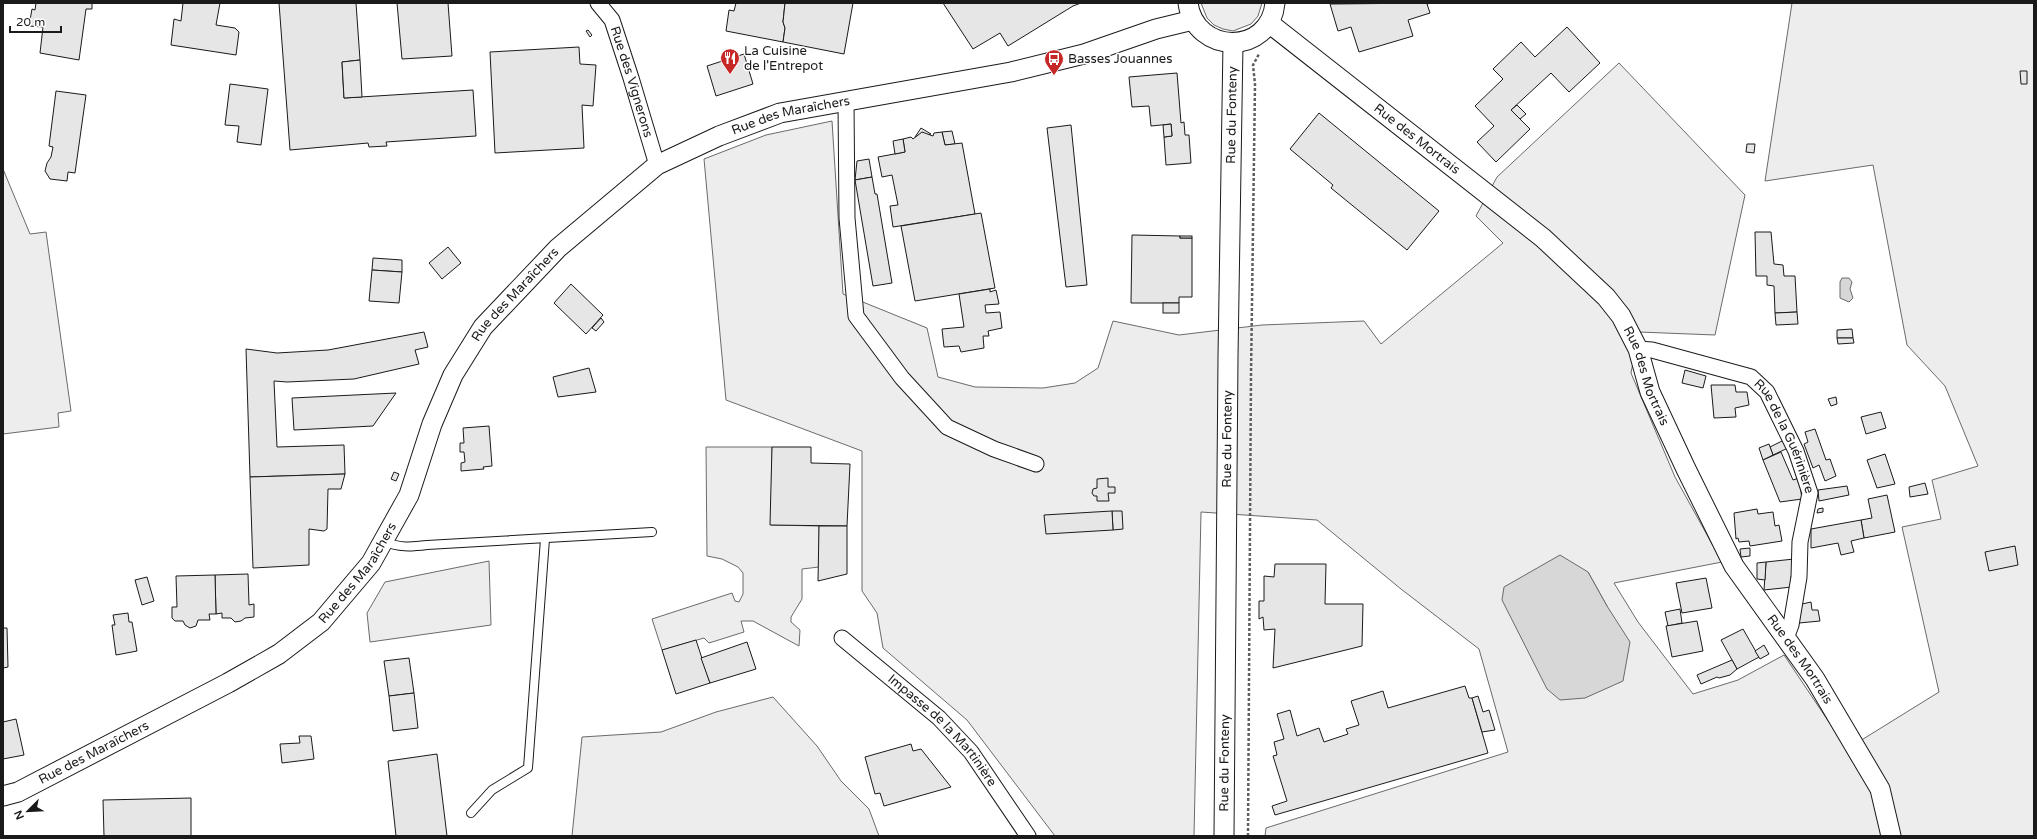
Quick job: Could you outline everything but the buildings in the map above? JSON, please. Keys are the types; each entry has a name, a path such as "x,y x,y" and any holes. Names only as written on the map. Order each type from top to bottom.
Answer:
{"street":[{"name":"Rue des Vignerons","path":"598,3 612,20 632,78 657,165"},
{"path":"1190,11 1200,30 1221,42 1233,43 1254,37 1269,23 1275,3"},
{"name":"Rue des Maraîchers","path":"3,796 18,792 127,736 279,654 321,622 371,563 409,496 432,424 453,375 483,327 558,248 657,165 719,136 780,113 1011,72 1084,54 1156,29 1190,11"},
{"name":"Rue des Mortrais","path":"1269,23 1543,238 1606,297 1621,316 1638,349 1650,392 1734,566 1815,679 1880,789 1891,836"},
{"name":"Rue du Fonteny","path":"1224,836 1228,365 1233,43"},
{"path":"846,102 847,218 856,316 902,378 947,427 994,449 1036,464"},
{"name":"Rue de la Guérinière","path":"1638,349 1652,350 1751,377 1767,392 1796,451 1810,493 1800,542 1799,577 1792,618 1786,638"},
{"name":"Impasse de la Martinière","path":"842,638 939,718 970,752 1028,836"}],"lane":[{"path":"383,541 394,546 409,547 652,532"},
{"path":"471,814 492,790 528,768 545,539"}],"path":[{"path":"1248,836 1251,383 1255,84 1253,65 1258,54 1264,51"}],"shaded area":[{"path":"1201,3 1262,3 1258,16 1251,24 1233,31 1214,25 1207,18"},
{"path":"1792,3 2034,3 2034,836 1265,836 1266,828 1508,752 1479,649 1401,589 1317,520 1201,512 1194,836 1055,836 967,720 883,648 877,613 862,591 862,451 726,400 704,159 766,135 832,121 843,294 927,328 938,377 975,387 1043,388 1075,383 1098,368 1113,321 1179,335 1262,325 1364,321 1381,344 1503,243 1476,216 1497,177 1619,63 1745,195 1715,335 1639,332 1631,373 1675,477 1722,562 1614,583 1638,622 1693,694 1738,680 1784,655 1847,749 1939,692 1902,527 1941,519 1932,480 1978,466 1945,386 1907,345 1873,165 1765,181","holes":["1588,572 1607,606 1560,700"]},
{"path":"3,169 30,234 46,232 71,411 58,413 59,427 3,434"},
{"path":"1842,278 1849,278 1852,282 1850,289 1853,298 1849,302 1840,298 1840,282"},
{"path":"706,447 772,447 771,525 819,526 819,567 802,569 802,599 791,617 791,622 800,630 799,646 753,621 741,621 744,632 709,643 704,638 662,650 652,619 732,593 735,601 739,602 743,594 743,573 738,567 722,559 707,556"},
{"path":"1560,555 1588,572 1607,606 1630,642 1623,681 1585,698 1560,700 1547,689 1502,600 1504,587"},
{"path":"489,561 491,625 370,642 367,613 385,582"},
{"path":"773,697 817,746 841,781 869,809 879,836 572,836 582,737 661,732 716,712"}],"place":[{"name":"La Cuisine de l'Entrepot","path":"730,75"},
{"name":"Basses Jouannes","path":"1054,76"}]}
